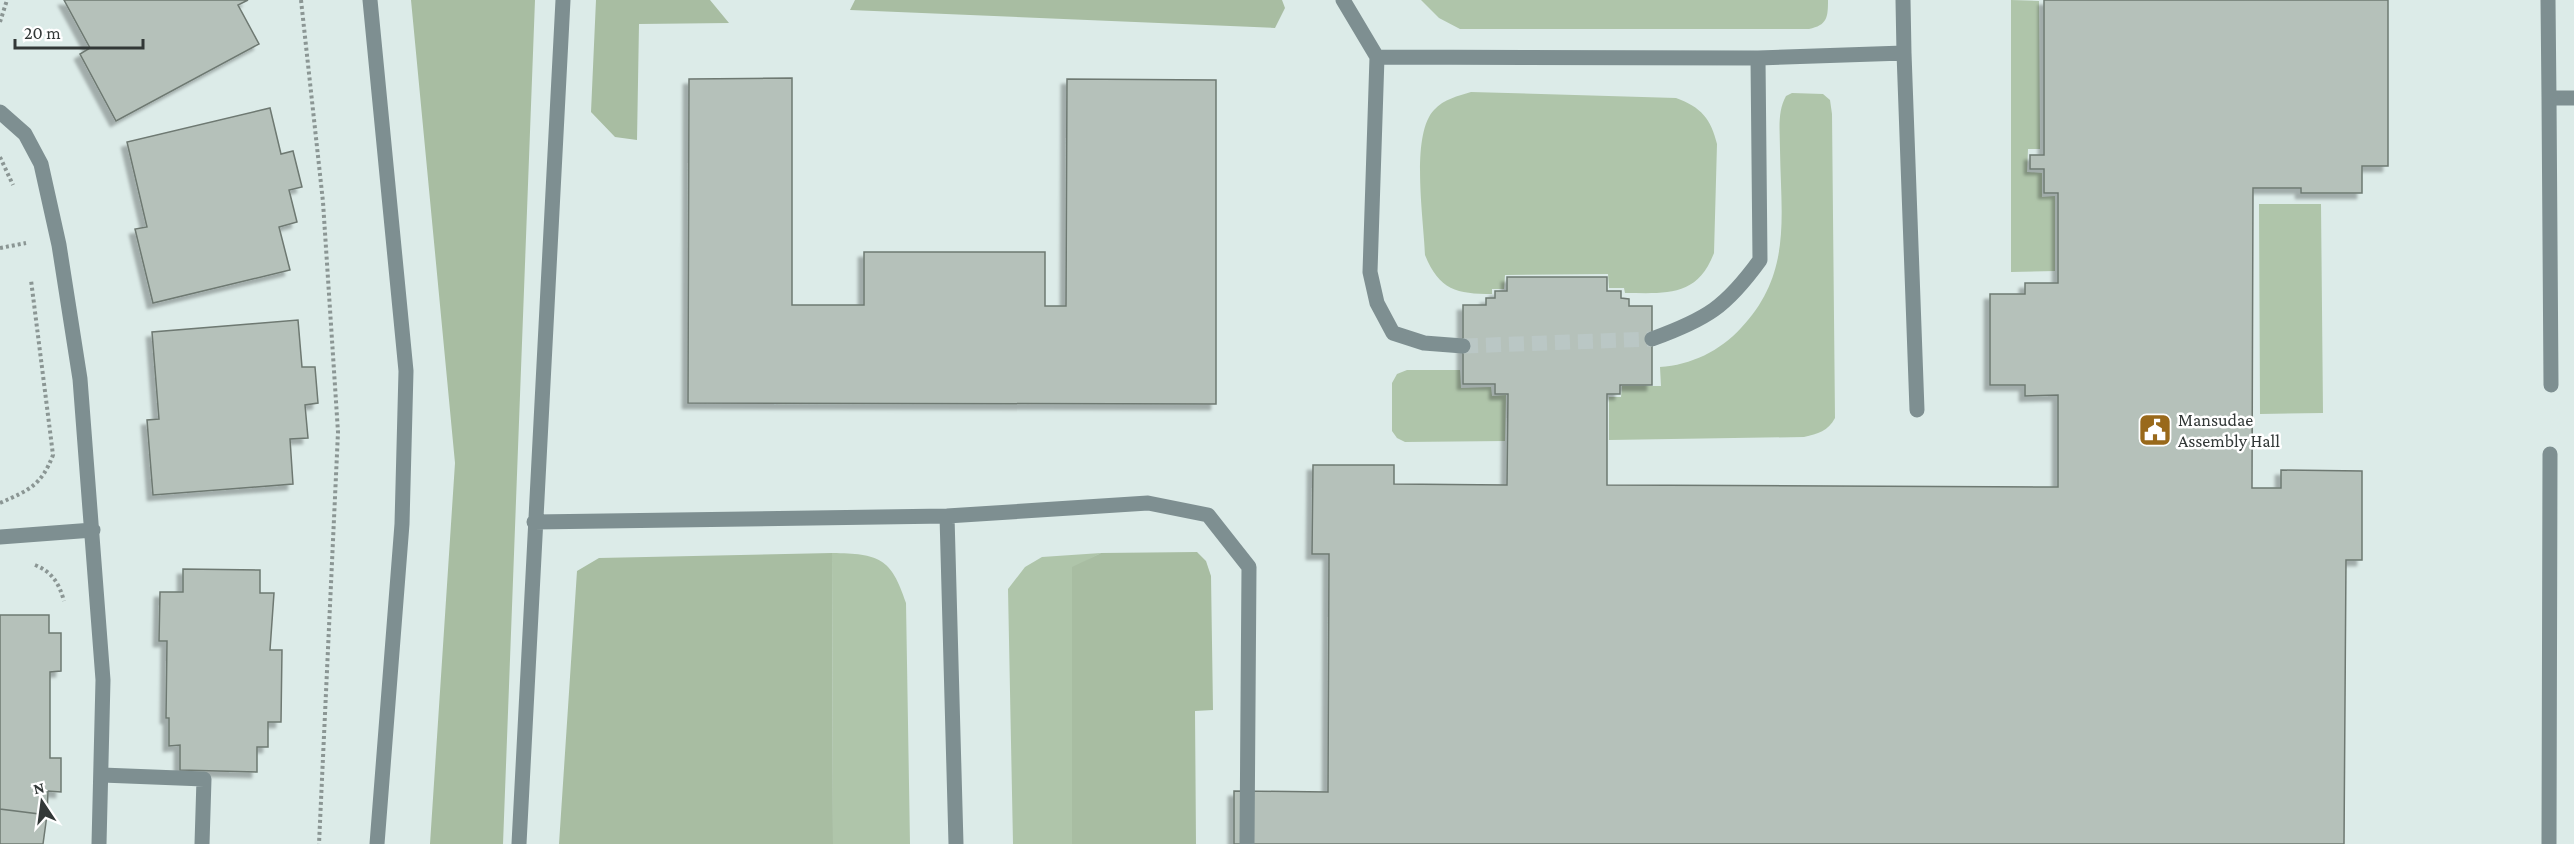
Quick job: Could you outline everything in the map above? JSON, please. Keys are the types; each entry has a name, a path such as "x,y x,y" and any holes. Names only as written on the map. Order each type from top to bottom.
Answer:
{"street":[{"path":"370,0 406,371 402,524 377,844"},
{"path":"519,844 563,0"},
{"path":"1344,0 1377,57 1370,272 1377,303 1393,333 1424,343 1463,346"},
{"path":"1903,0 1917,410"},
{"path":"2548,0 2551,385"},
{"path":"1377,57 1758,58 1904,53"},
{"path":"1652,339 1687,326 1718,309 1742,285 1760,260 1758,58"},
{"path":"2549,98 2574,98"},
{"path":"0,112 25,134 41,164 50,197 80,379 103,680 99,844"},
{"path":"2549,844 2550,454"},
{"path":"534,522 947,516 1148,503 1208,515 1249,567 1247,844"},
{"path":"947,516 956,844"},
{"path":"0,537 93,530"},
{"path":"102,775 204,779 202,844"}],"path":[{"path":"0,22 7,0"},
{"path":"301,0 323,202 338,432 320,844"},
{"path":"0,157 16,192"},
{"path":"24,232 28,254"},
{"path":"0,248 26,243"},
{"path":"0,503 25,492 45,475 53,455 31,278"},
{"path":"27,563 47,570 60,585 65,603"}],"green space":[{"path":"411,0 535,0 503,844 430,844 455,463"},
{"path":"596,0 710,0 729,23 639,24 637,140 615,137 591,112"},
{"path":"855,0 1282,0 1285,8 1275,28 850,10"},
{"path":"1421,0 1828,0 1828,12 1823,23 1809,29 1460,29 1439,18"},
{"path":"2011,0 2039,1 2040,149 2028,149 2027,172 2042,173 2042,197 2055,196 2055,271 2011,272"},
{"path":"1471,92 1676,98 1692,105 1708,121 1717,144 1714,253 1707,268 1689,285 1678,290 1653,293 1625,293 1624,288 1609,288 1608,274 1505,275 1504,289 1492,289 1492,294 1459,291 1443,283 1430,267 1425,255 1420,179 1422,138 1427,122 1438,106 1451,98"},
{"path":"1792,93 1823,94 1830,100 1832,114 1835,418 1822,431 1804,437 1609,440 1609,397 1621,397 1622,386 1661,386 1660,367 1694,360 1724,344 1757,308 1769,287 1776,266 1782,222 1780,115 1786,96"},
{"path":"2259,204 2321,204 2323,413 2260,414"},
{"path":"1407,370 1460,370 1461,388 1491,387 1492,396 1506,395 1505,441 1405,442 1397,438 1392,431 1392,383 1397,374"},
{"path":"1197,552 1206,561 1211,576 1213,710 1195,711 1196,844 1072,844 1072,567 1101,553"},
{"path":"832,553 861,555 881,561 895,576 906,603 910,844 833,844"},
{"path":"832,553 833,844 559,844 577,571 599,558"},
{"path":"1101,553 1072,568 1072,844 1013,844 1008,589 1025,567 1042,557"}],"building":[{"path":"64,0 248,0 238,5 259,44 116,121 80,54 90,48"},
{"name":"Mansudae Assembly Hall","path":"2044,0 2388,0 2388,166 2362,166 2362,193 2301,193 2301,188 2253,188 2252,488 2281,488 2281,470 2362,471 2362,560 2346,560 2344,844 1234,844 1234,791 1328,792 1329,554 1312,554 1313,465 1394,465 1394,484 1507,485 1508,394 1495,394 1495,384 1463,384 1463,305 1486,305 1486,298 1495,298 1495,291 1507,291 1507,277 1607,277 1607,291 1621,291 1621,298 1629,299 1629,306 1652,306 1652,385 1620,385 1620,394 1607,394 1607,485 2058,487 2058,395 2025,396 2025,385 1990,385 1990,294 2025,294 2025,283 2058,283 2058,193 2044,193 2044,169 2030,169 2030,155 2044,155"},
{"path":"792,78 792,305 864,305 864,252 1045,252 1045,306 1066,306 1067,79 1216,80 1216,404 688,403 689,79"},
{"path":"270,108 281,154 293,151 302,187 289,190 297,222 279,227 290,270 153,303 135,229 147,227 127,142"},
{"path":"298,320 302,367 315,367 318,403 305,405 308,438 290,439 293,484 153,495 147,420 159,419 152,332"},
{"path":"183,569 260,570 260,593 274,593 270,650 282,650 281,722 268,722 268,747 257,747 257,772 180,770 180,745 169,746 169,718 166,718 167,641 159,641 160,592 183,592"},
{"path":"0,615 49,615 49,633 61,633 61,671 50,672 50,758 61,758 61,792 48,791 47,815 0,809"},
{"path":"0,809 47,815 43,844 0,844"}],"tunnel":[{"path":"1463,346 1652,339"}],"place":[{"name":"Mansudae Assembly Hall","path":"2155,430"}]}
